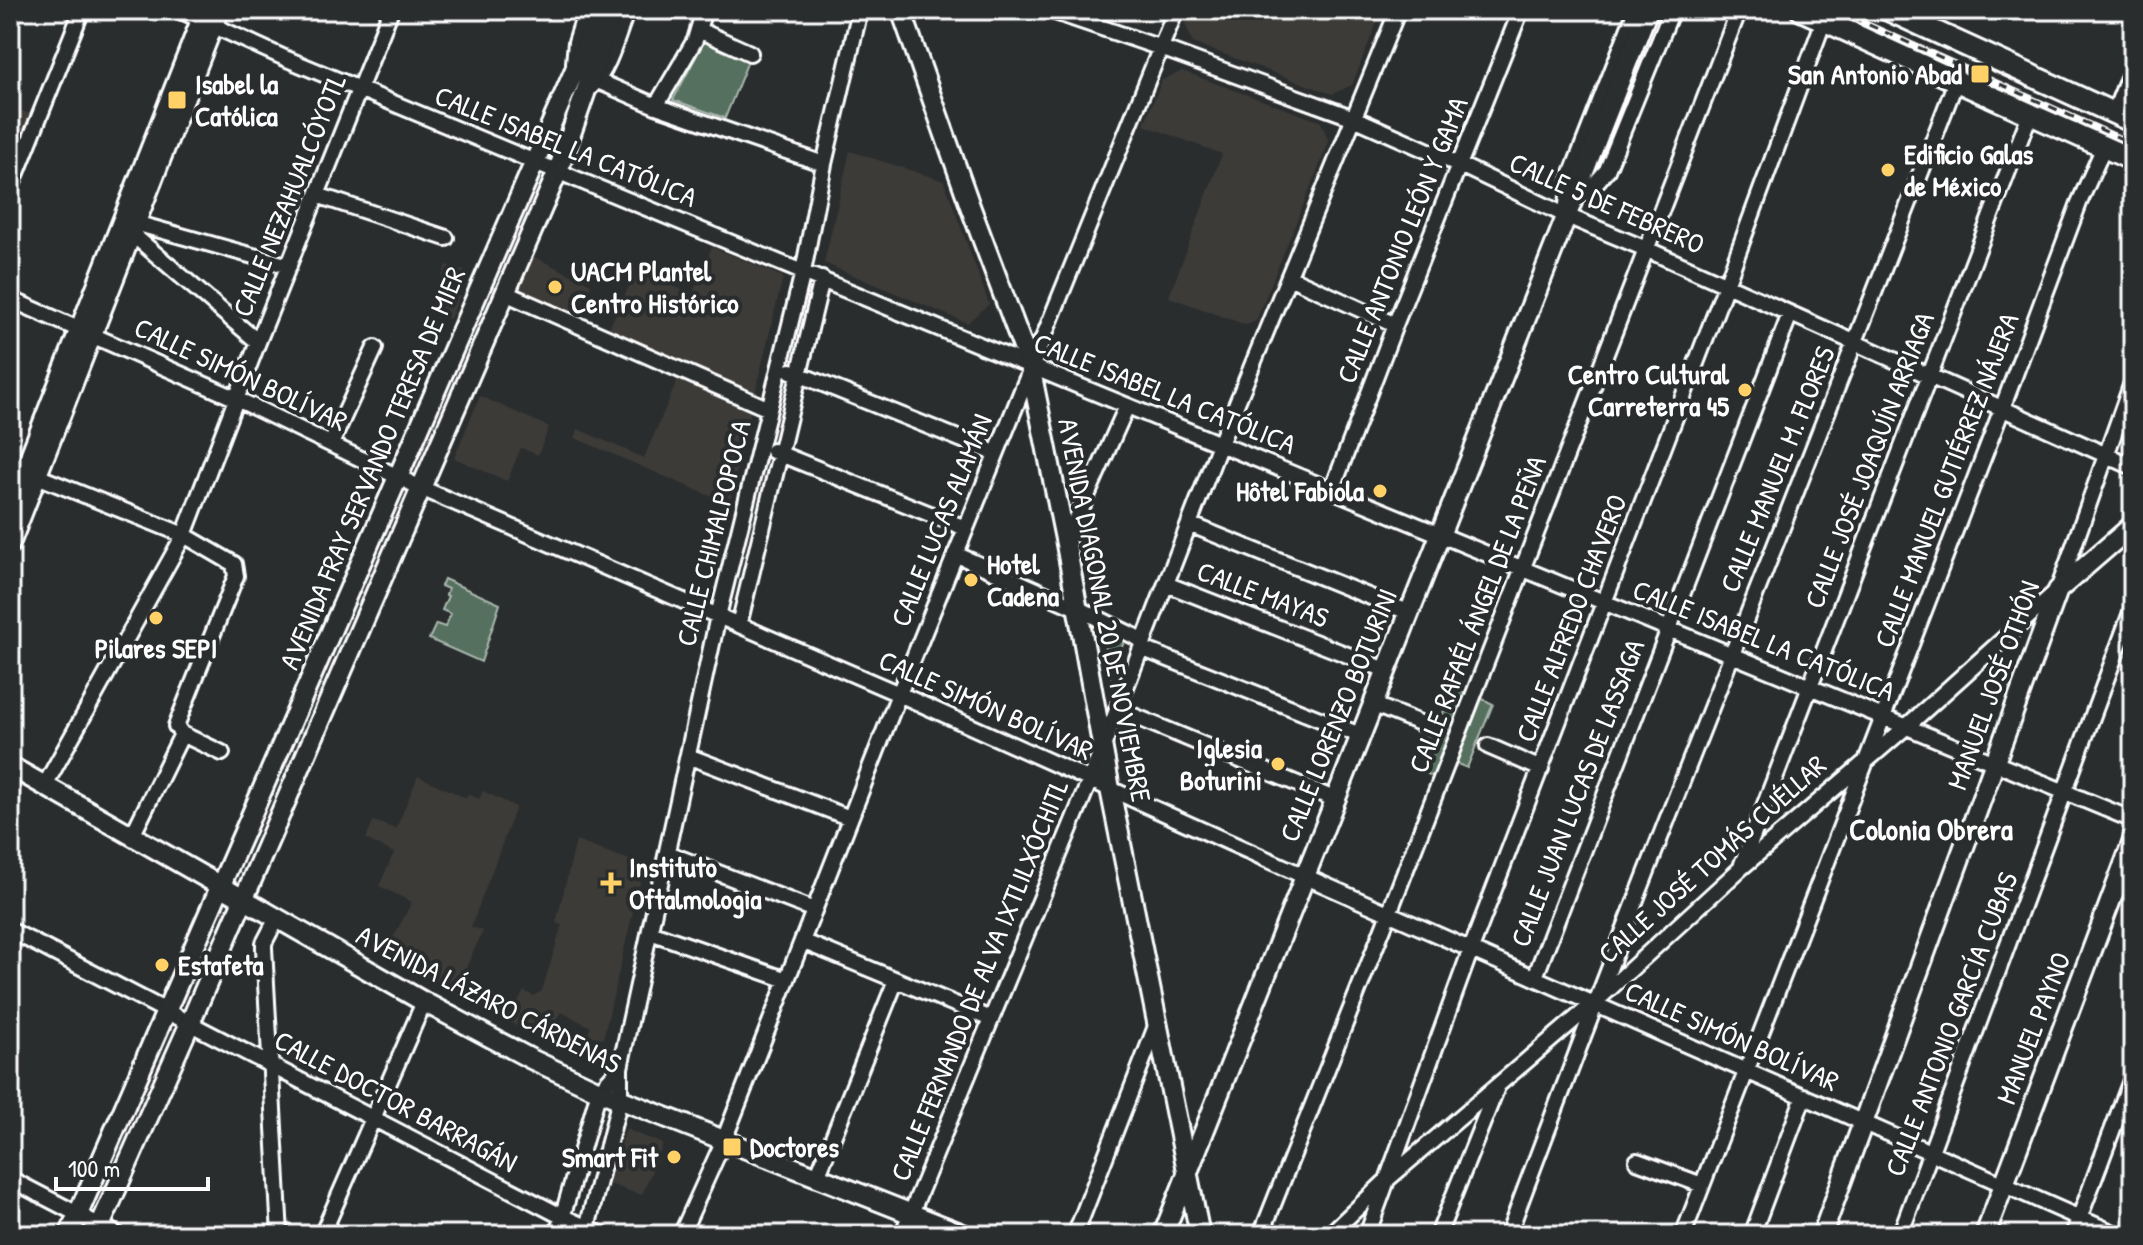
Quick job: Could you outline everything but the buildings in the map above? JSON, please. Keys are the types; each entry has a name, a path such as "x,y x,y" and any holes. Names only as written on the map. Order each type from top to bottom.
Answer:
{"highway":[{"path":"1801,10 2133,160"},
{"path":"1888,10 2133,122"}],"main road":[{"name":"AVENIDA FRAY SERVANDO TERESA DE MIER","path":"69,1235 599,10"},
{"name":"AVENIDA FRAY SERVANDO TERESA DE MIER","path":"98,1231 558,171 614,10"},
{"name":"AVENIDA DIAGONAL 20 DE NOVIEMBRE","path":"901,10 1030,366 1110,789 1200,1235"},
{"name":"CALLE LORENZO BOTURINI","path":"1163,1235 1648,10"},
{"name":"CALLE LORENZO BOTURINI","path":"1567,216 1587,193 1661,10"},
{"path":"10,507 133,228 209,16"},
{"path":"10,544 37,476 85,332 209,16"},
{"name":"CALLE JOSÉ TOMÁS CUÉLLAR","path":"2058,590 2133,525"},
{"name":"MANUEL JOSÉ OTHÓN","path":"1822,1235 2058,590"},
{"name":"AVENIDA LÁZARO CÁRDENAS","path":"10,766 424,1002 531,1059 599,1091 965,1235"},
{"name":"MANUEL PAYNO","path":"1985,1235 2133,841"}],"street":[{"path":"10,190 82,10"},
{"name":"CALLE ISABEL LA CATÓLICA","path":"179,10 209,16 360,89 2133,820"},
{"name":"CALLE NEZAHUALCÓYOTL","path":"45,785 184,535 391,10"},
{"name":"AVENIDA FRAY SERVANDO TERESA DE MIER","path":"574,71 576,42 586,10"},
{"name":"AVENIDA FRAY SERVANDO TERESA DE MIER","path":"583,96 598,81 627,10"},
{"path":"656,106 699,30 704,10"},
{"name":"CALLE CHIMALPOPOCA","path":"587,1228 620,1099 620,1068 718,616 803,272 824,164 860,10"},
{"name":"CALLE 5 DE FEBRERO","path":"1049,10 1354,118 2133,467"},
{"name":"CALLE LUCAS ALAMÁN","path":"681,1235 724,1140 995,453 1176,10"},
{"name":"CALLE FERNANDO DE ALVA IXTLILXÓCHITL","path":"902,1235 1090,780 1220,444 1398,10"},
{"name":"CALLE ANTONIO LEÓN Y GAMA","path":"1332,490 1521,10"},
{"name":"CALLE LORENZO BOTURINI","path":"1567,216 1570,178 1636,10"},
{"name":"CALLE LORENZO BOTURINI","path":"1587,193 1607,170 1672,10"},
{"name":"CALLE RAFAÉL ÁNGEL DE LA PEÑA","path":"1261,1235 1739,10"},
{"name":"CALLE ALFREDO CHAVERO","path":"1367,1235 1471,949 1726,285 1824,20"},
{"path":"699,30 750,53"},
{"path":"2114,113 2133,66"},
{"path":"598,81 656,106 824,164"},
{"name":"CALLE MANUEL M. FLORES","path":"1508,1235 1594,1003 1856,343 1956,81"},
{"name":"CALLE JOSÉ JOAQUÍN ARRIAGA","path":"1740,869 2030,114"},
{"name":"CALLE MANUEL GUTIÉRREZ NÁJERA","path":"1683,1235 2079,203 2104,147"},
{"path":"317,195 446,238"},
{"path":"133,228 289,266"},
{"path":"133,228 258,342"},
{"path":"1289,277 1395,325"},
{"name":"CALLE CHIMALPOPOCA","path":"739,625 822,279"},
{"path":"505,293 769,409"},
{"name":"CALLE SIMÓN BOLÍVAR","path":"10,299 237,399 421,488 899,694 2118,1235"},
{"name":"CALLE JUAN LUCAS DE LASSAGA","path":"1535,977 1790,314"},
{"path":"331,444 375,348"},
{"path":"780,367 995,453"},
{"name":"MANUEL JOSÉ OTHÓN","path":"2058,590 2133,380"},
{"path":"1066,544 1127,406"},
{"path":"760,446 965,528"},
{"path":"37,476 184,535 234,564 236,576 176,721 182,734 222,753"},
{"path":"1189,524 1408,612"},
{"path":"955,554 1077,608 1142,644 1360,735"},
{"name":"CALLE MAYAS","path":"1166,584 1386,670"},
{"name":"CALLE JOSÉ TOMÁS CUÉLLAR","path":"1329,1235 1388,1179 1594,1003 1740,869 1906,727 2058,590"},
{"name":"CALLE ANTONIO GARCÍA CUBAS","path":"1900,1235 2133,607"},
{"path":"1372,704 1430,727"},
{"path":"1117,709 1334,799"},
{"path":"132,836 182,734"},
{"path":"1488,746 1541,769"},
{"path":"688,756 850,818"},
{"path":"667,853 814,910"},
{"path":"277,918 264,943 280,1235"},
{"name":"CALLE DOCTOR BARRAGÁN","path":"10,930 603,1235"},
{"path":"650,932 787,980"},
{"path":"802,941 991,1019"},
{"path":"817,1177 896,980"},
{"path":"322,1235 424,1002"},
{"path":"1075,1235 1158,1021"},
{"name":"CALLE CHIMALPOPOCA","path":"599,1091 620,1068"},
{"path":"2073,1235 2133,1075"},
{"path":"1438,1235 1497,1085"},
{"path":"557,1235 599,1091"},
{"path":"1752,1235 1804,1096"},
{"path":"1637,1161 1702,1185"},
{"path":"10,1179 78,1215 98,1231 118,1235"}],"shaded area":[{"path":"1093,10 1157,10 1136,24"},
{"path":"1190,10 1382,10 1352,85 1332,94 1193,43 1185,23"},
{"path":"1182,71 1321,122 1329,142 1256,321 1246,325 1169,297 1222,154 1144,125 1162,80"},
{"path":"10,106 32,115 10,170"},
{"path":"850,151 944,181 989,304 967,323 824,263"},
{"path":"712,247 783,277 755,393 607,332 638,268 692,295"},
{"name":"UACM Plantel Centro Histórico","path":"534,257 591,284 575,318 516,297"},
{"path":"446,265 469,273 450,319 430,311"},
{"path":"678,379 751,410 729,504 575,438 578,429 644,458"},
{"path":"480,396 549,427 538,455 521,448 507,481 454,458"},
{"path":"418,776 466,798 468,794 479,799 483,791 516,807 471,927 483,931 454,993 386,951 412,902 379,886 394,853 366,839 373,821 396,829"},
{"path":"576,841 644,865 603,1039 587,1034 591,1027 561,1012 545,1041 508,1021 524,991 533,996 542,991 562,925 556,923"},
{"path":"626,1129 663,1144 642,1195 609,1184"}],"green space":[{"path":"707,36 750,56 725,118 673,100"},
{"path":"444,579 500,604 481,662 429,639 436,624 445,627 451,614 442,610 448,596 448,589 441,586"},
{"path":"1101,629 1125,639 1111,675"},
{"path":"1474,682 1485,686 1480,698 1493,704 1467,768 1455,763 1447,782 1420,771 1453,688 1469,694"}],"railway":[{"path":"1836,10 2133,144"}],"place":[{"name":"San Antonio Abad","path":"1980,74"},
{"name":"Isabel la Católica","path":"177,100"},
{"name":"Edificio Galas de México","path":"1888,170"},
{"name":"UACM Plantel Centro Histórico","path":"555,287"},
{"name":"Centro Cultural Carreterra 45","path":"1745,390"},
{"name":"Hôtel Fabiola","path":"1380,491"},
{"name":"Hotel Cadena","path":"971,580"},
{"name":"Pilares SEPI","path":"156,618"},
{"name":"Iglesia Boturini","path":"1278,764"},
{"name":"Instituto Oftalmologia","path":"611,883"},
{"name":"Estafeta","path":"162,965"},
{"name":"Doctores","path":"732,1147"},
{"name":"Smart Fit","path":"674,1157"}],"district":[{"name":"Colonia Obrera","path":"1931,829"}]}
